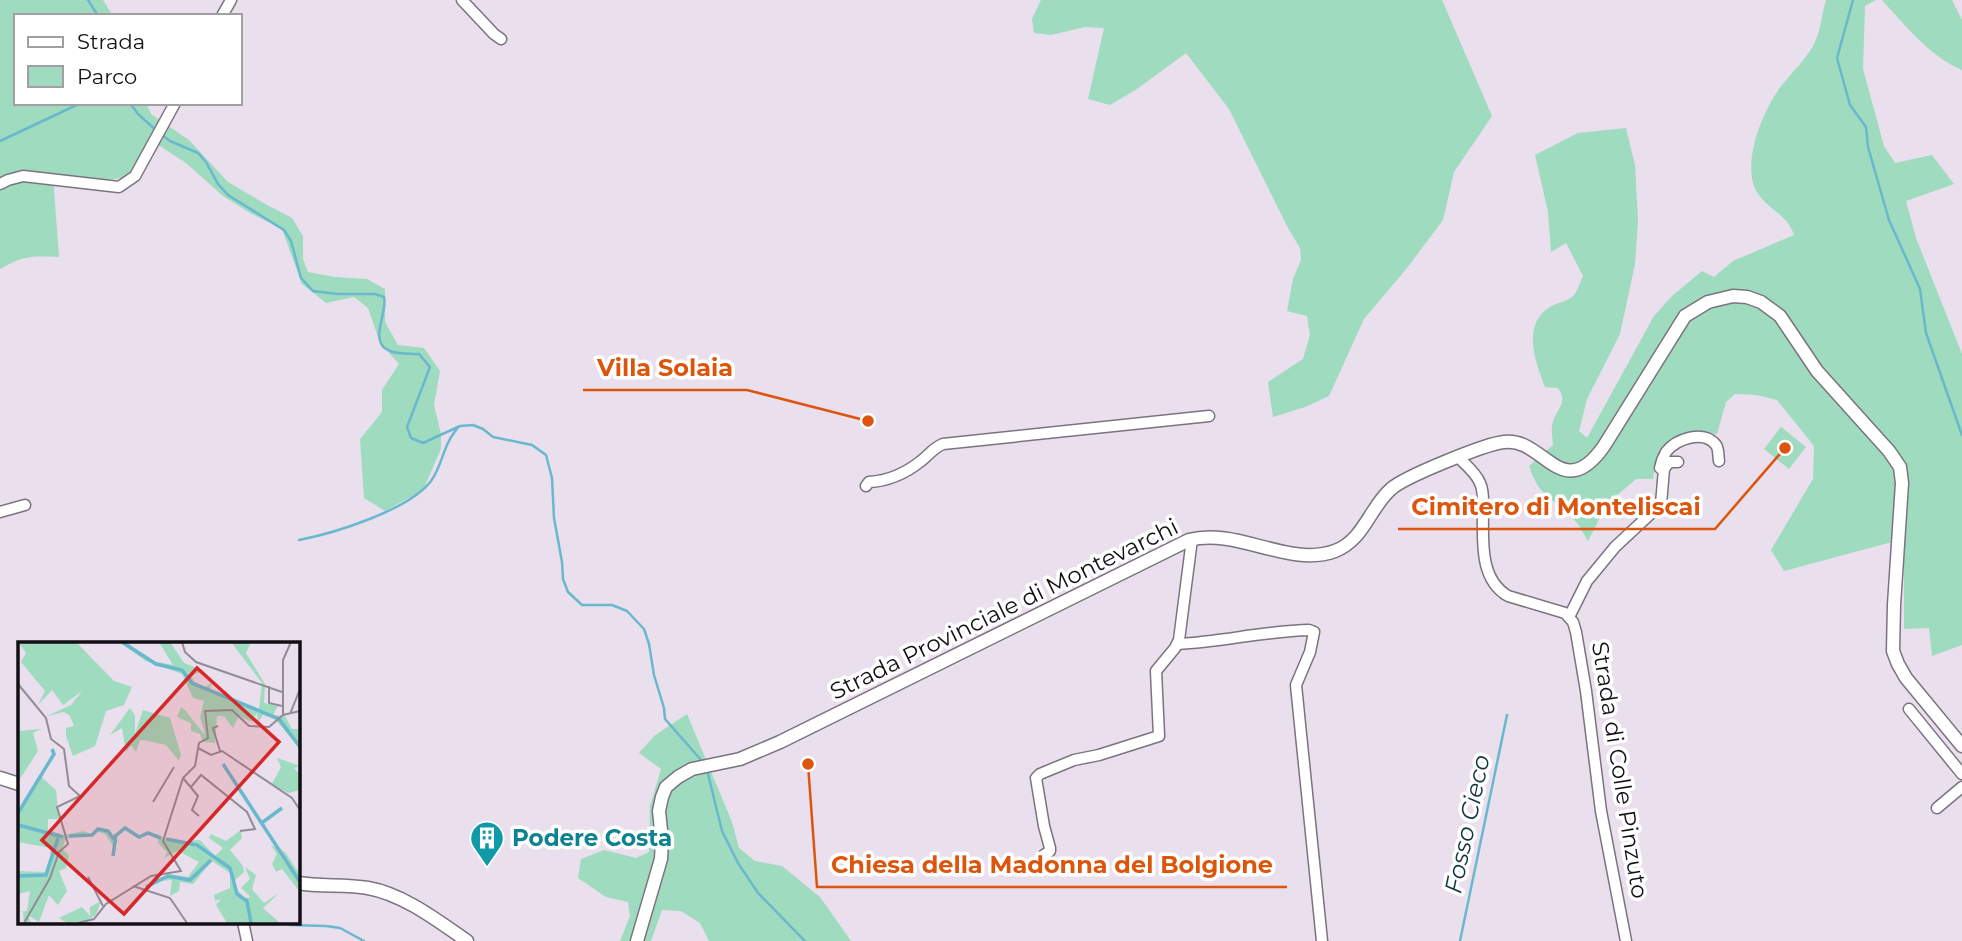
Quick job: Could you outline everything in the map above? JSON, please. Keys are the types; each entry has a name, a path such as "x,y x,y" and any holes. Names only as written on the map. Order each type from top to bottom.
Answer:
{"main road":[{"name":"Strada Provinciale di Montevarchi","path":"637,941 661,859 661,800 666,787 677,777 692,769 737,760 758,752 1192,539 1214,537 1308,555 1333,552 1354,539 1394,486 1491,445 1509,442 1527,446 1558,468 1571,470 1582,467 1591,462 1601,450 1689,313 1708,302 1728,296 1747,297 1766,304 1783,319 1817,370 1898,464 1902,484 1893,651 1906,678 1962,746"},
{"path":"0,778 18,784"},
{"path":"299,883 359,887 383,892 410,905 467,941"}],"street":[{"path":"462,0 501,39"},
{"path":"0,184 23,176 120,187 135,176 174,105"},
{"path":"866,486 869,482 898,476 943,444 1209,416"},
{"path":"1663,488 1659,469 1662,461 1672,446 1684,440 1695,437 1708,439 1718,448 1719,461"},
{"name":"Strada di Colle Pinzuto","path":"1459,458 1477,477 1482,487 1485,562 1495,584 1508,596 1556,610 1569,617 1576,632 1601,811 1626,941"},
{"path":"1569,617 1587,581 1615,547 1661,504 1666,465 1678,461"},
{"path":"0,512 24,505"},
{"path":"1044,855 1050,848 1036,778 1074,760 1158,736 1156,671 1178,644 1192,539"},
{"path":"1178,644 1276,631 1314,632 1310,652 1296,685 1322,941"},
{"path":"1909,709 1962,774"},
{"path":"1937,808 1962,787"},
{"path":"243,923 247,941"}],"green space":[{"path":"0,0 103,0 112,14 14,14 14,105 147,105 151,114 189,140 228,182 292,218 303,236 303,259 308,272 367,279 385,289 385,322 398,345 424,348 440,371 434,405 441,434 441,449 423,490 385,511 364,498 360,439 382,412 382,390 399,364 380,343 368,308 354,297 326,303 302,284 282,229 223,196 186,163 149,139 136,170 130,175 109,179 53,176 59,257 28,257 0,269"},
{"path":"1041,0 1442,0 1492,116 1454,172 1443,220 1364,319 1329,396 1273,417 1268,382 1303,359 1310,335 1307,316 1287,311 1293,279 1301,260 1300,248 1229,109 1186,53 1110,105 1088,99 1104,28 1085,27 1051,35 1034,33 1032,19"},
{"path":"1826,0 1876,0 1865,6 1863,69 1884,146 1895,163 1932,155 1954,184 1906,201 1916,238 1962,354 1962,645 1932,656 1929,628 1904,629 1903,539 1784,571 1771,550 1813,479 1814,446 1777,400 1757,395 1735,394 1726,402 1717,434 1693,433 1660,453 1653,479 1636,479 1607,504 1588,541 1569,514 1544,493 1529,466 1553,445 1553,421 1562,403 1558,388 1545,387 1533,346 1535,326 1547,309 1574,295 1583,276 1566,243 1551,252 1548,212 1535,155 1578,133 1626,128 1635,165 1638,221 1635,264 1620,334 1587,399 1579,431 1587,438 1654,316 1672,296 1702,271 1714,277 1733,261 1794,235 1786,220 1762,200 1754,186 1751,162 1761,122 1779,89 1812,48 1819,32"},
{"path":"1882,0 1952,0 1962,20 1962,70 1929,49"},
{"path":"1781,427 1806,447 1789,469 1764,449"},
{"path":"687,714 732,822 739,848 755,861 782,866 820,897 851,941 709,941 700,923 681,911 662,910 651,941 620,941 630,916 628,902 606,897 578,878 581,859 604,850 636,858 649,852 650,806 661,769 639,753 654,736"}],"waterway":[{"path":"88,0 97,14"},
{"path":"1853,0 1837,58 1850,105 1866,127 1868,147 1889,220 1920,289 1926,333 1962,435"},
{"path":"0,141 77,105"},
{"path":"131,105 157,131"},
{"path":"162,135 198,153 228,195 284,230 291,241 301,278 313,291 375,294 384,297 379,332 381,344 394,352 419,354 430,367 407,427 411,438 423,443 460,426 473,425 493,437 532,445 546,455 552,478 554,518 563,579 568,592 582,605 612,605 627,611 644,629 665,719 702,761"},
{"path":"299,540 370,519 420,492 434,476 458,427"},
{"name":"Fosso Cieco","path":"1460,941 1507,715"},
{"path":"707,770 722,831 738,863 758,893 805,941"},
{"path":"290,925 340,928 364,941"}],"place":[{"name":"Villa Solaia","path":"868,421"},
{"name":"Cimitero di Monteliscai","path":"1785,448"},
{"name":"Chiesa della Madonna del Bolgione","path":"808,764"},
{"name":"Podere Costa","path":"487,868"}]}
